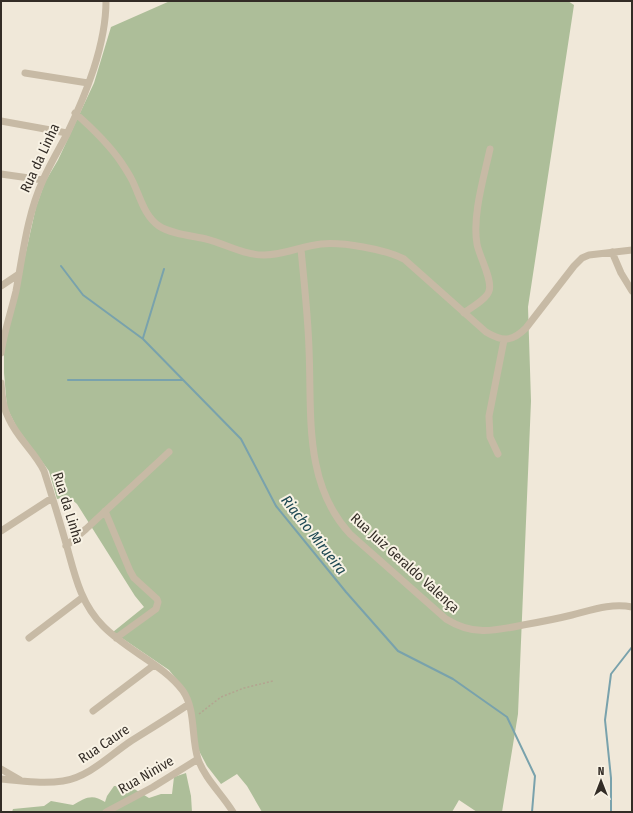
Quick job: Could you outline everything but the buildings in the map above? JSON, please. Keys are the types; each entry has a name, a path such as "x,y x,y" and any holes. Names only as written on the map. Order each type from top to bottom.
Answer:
{"street":[{"name":"Rua da Linha","path":"1,352 34,204 43,180 67,133 88,83 106,15 106,1"},
{"path":"25,73 88,83"},
{"path":"75,113 114,151 132,180 148,215 152,221 161,227 210,240 253,254 266,255 320,244 381,250 392,253 404,259 479,326 493,336 504,340 512,339 526,328 574,266 582,258 589,255 632,250"},
{"path":"1,121 67,133"},
{"path":"464,313 485,297 490,289 479,254 476,231 478,206 490,149"},
{"path":"1,174 43,180"},
{"name":"Rua Juiz Geraldo Valença","path":"301,249 309,345 312,448 325,496 345,529 446,619 467,629 482,631 498,630 555,620 605,606 632,607"},
{"path":"612,252 621,273 632,291"},
{"path":"1,286 19,274"},
{"path":"498,454 490,437 489,416 504,340"},
{"name":"Rua da Linha","path":"1,383 3,408 9,420 40,463 44,471 82,597 93,616 116,638 164,672 183,691 189,704 198,759 211,782 233,812"},
{"path":"66,546 169,452"},
{"path":"1,531 52,498"},
{"path":"105,512 134,578 157,599 158,602 156,609 116,638"},
{"path":"29,638 82,597"},
{"path":"93,711 154,665"},
{"name":"Rua Caure","path":"1,779 22,781 63,781 77,777 91,770 126,744 189,704"},
{"name":"Rua Ninive","path":"106,812 153,787 198,759"},
{"path":"1,769 22,781"}],"path":[{"path":"192,720 221,697 244,688 273,681"}],"green space":[{"path":"170,1 568,1 574,5 528,307 531,401 518,714 502,812 477,812 459,800 452,812 262,812 247,786 237,774 221,784 207,766 198,749 186,691 169,670 113,632 144,607 135,596 77,504 69,497 57,499 49,471 17,428 7,408 4,350 36,207 45,182 58,160 94,83 111,27"},
{"path":"186,773 191,796 192,812 12,812 13,809 44,806 51,801 73,805 92,797 105,802 114,786 131,787 149,798 161,794 172,794 174,777"}],"waterway":[{"name":"Riacho Mirueira","path":"61,266 83,295 143,339 241,439 276,506 346,592 398,651 453,679 507,717 535,776 532,812"},
{"path":"143,338 164,269"},
{"path":"68,380 183,380"},
{"name":"Riacho Mirueira","path":"611,812 611,778 605,720 611,674 632,647"}]}
